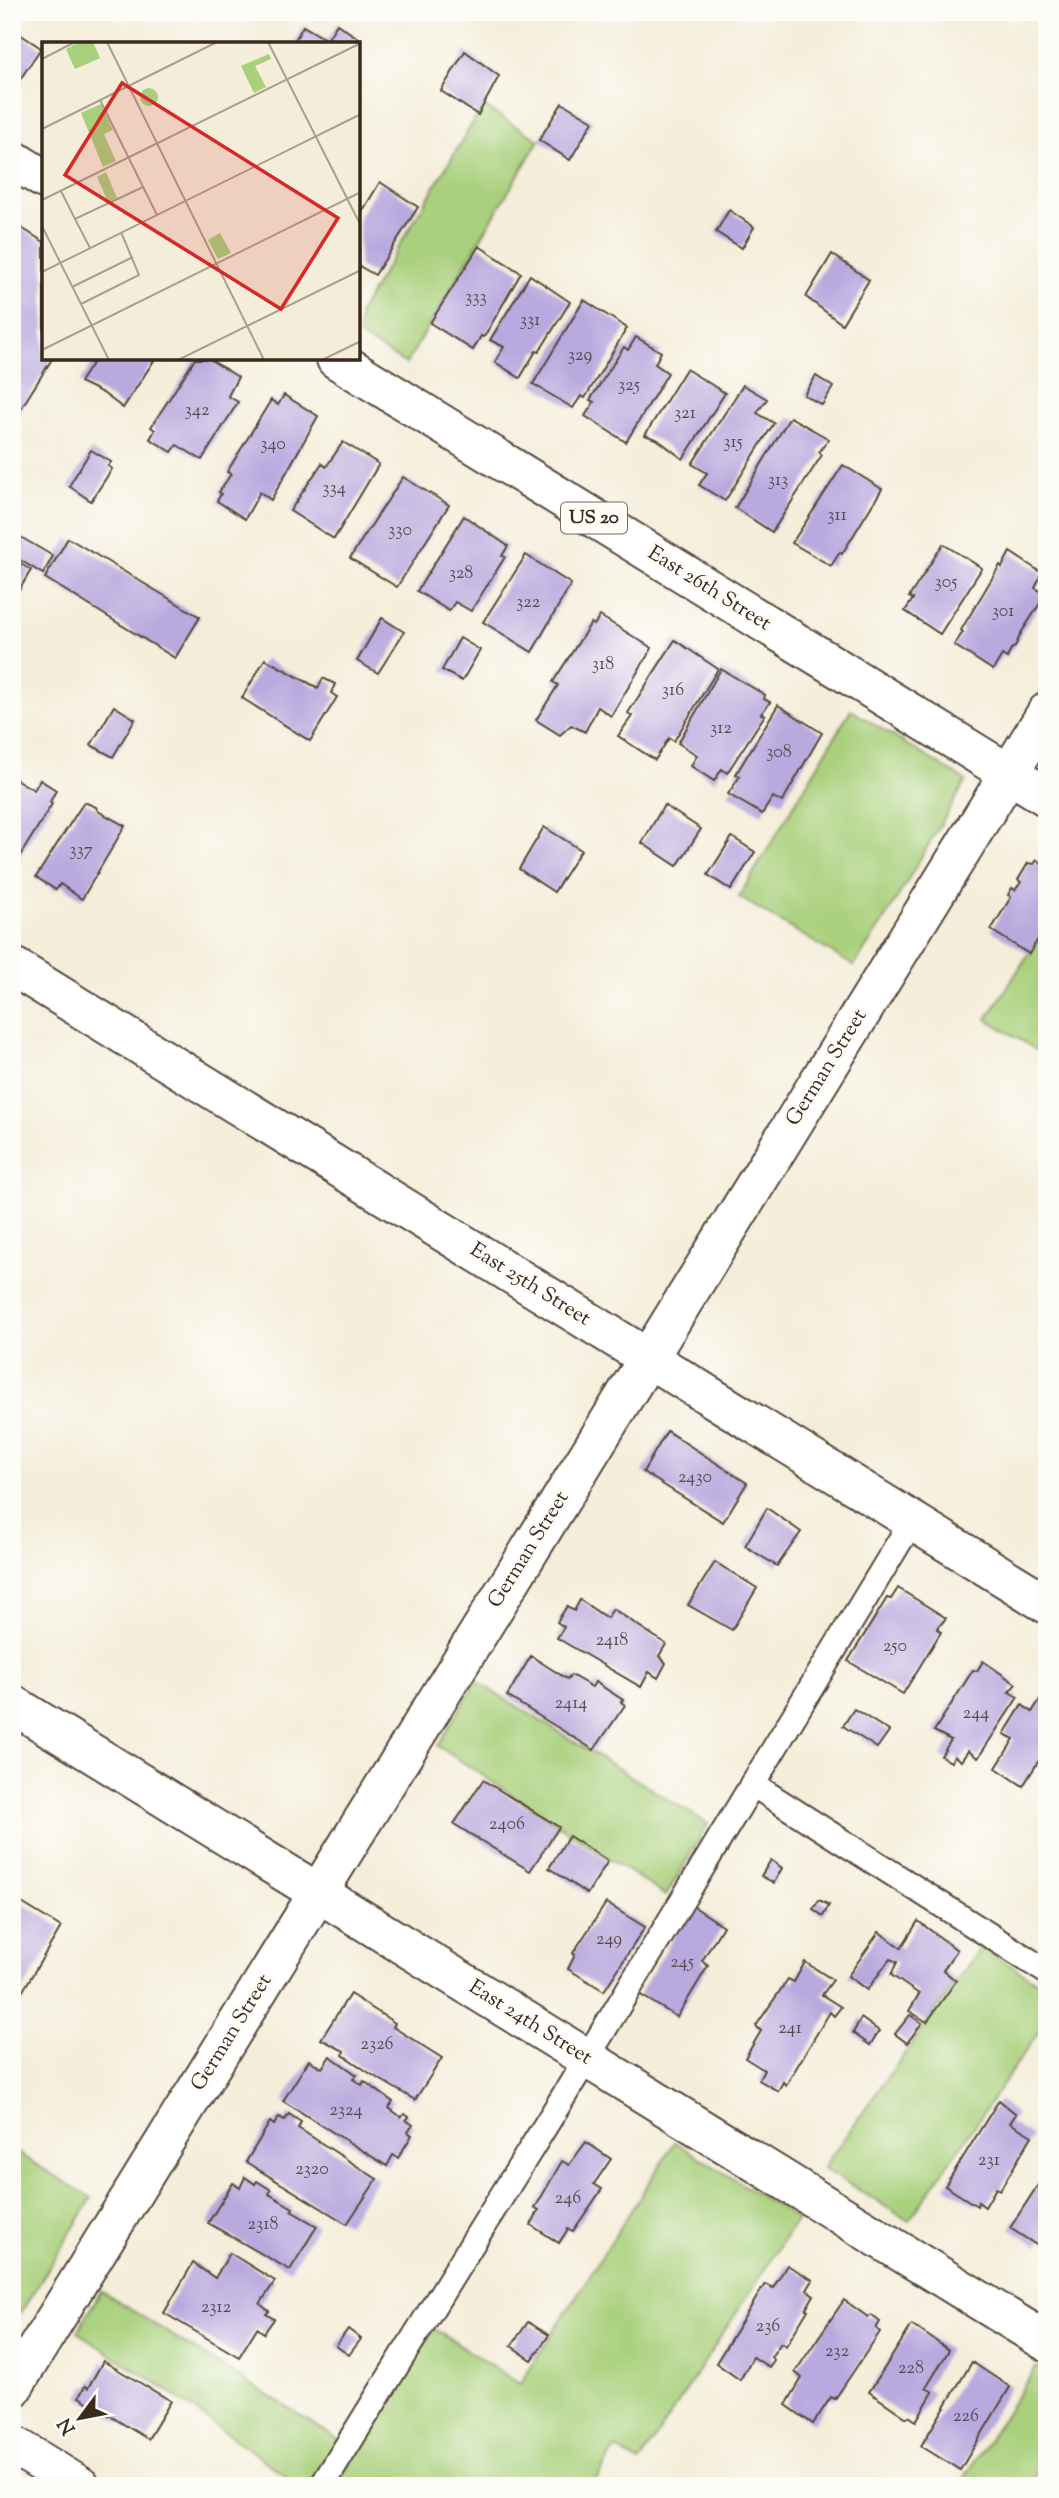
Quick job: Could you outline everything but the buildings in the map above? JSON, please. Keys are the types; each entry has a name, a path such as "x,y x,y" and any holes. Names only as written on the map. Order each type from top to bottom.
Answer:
{"street":[{"path":"12,159 42,177"},
{"name":"East 26th Street","path":"338,360 1047,797"},
{"name":"German Street","path":"12,2389 1047,712"},
{"name":"East 25th Street","path":"12,966 1047,1604"},
{"name":"East 24th Street","path":"12,1704 1047,2342"},
{"path":"12,2444 80,2486"}],"lane":[{"path":"322,2486 587,2058 912,1521"},
{"path":"752,1784 1047,1972"}],"green space":[{"path":"483,106 539,140 406,364 360,337 360,311"},
{"path":"851,710 966,781 854,966 739,897"},
{"path":"1047,925 1047,1033 1036,1050 987,1019"},
{"path":"476,1681 708,1824 666,1896 438,1746"},
{"path":"981,1947 1047,1988 1047,2020 909,2221 823,2168"},
{"path":"675,2142 797,2219 639,2463 616,2448 592,2486 335,2486 434,2329 520,2384"},
{"path":"12,2150 92,2198 21,2312 12,2306"},
{"path":"101,2291 344,2443 318,2486 300,2486 168,2391 77,2332"},
{"path":"1036,2367 1047,2373 1047,2457 1029,2486 959,2486"}]}
